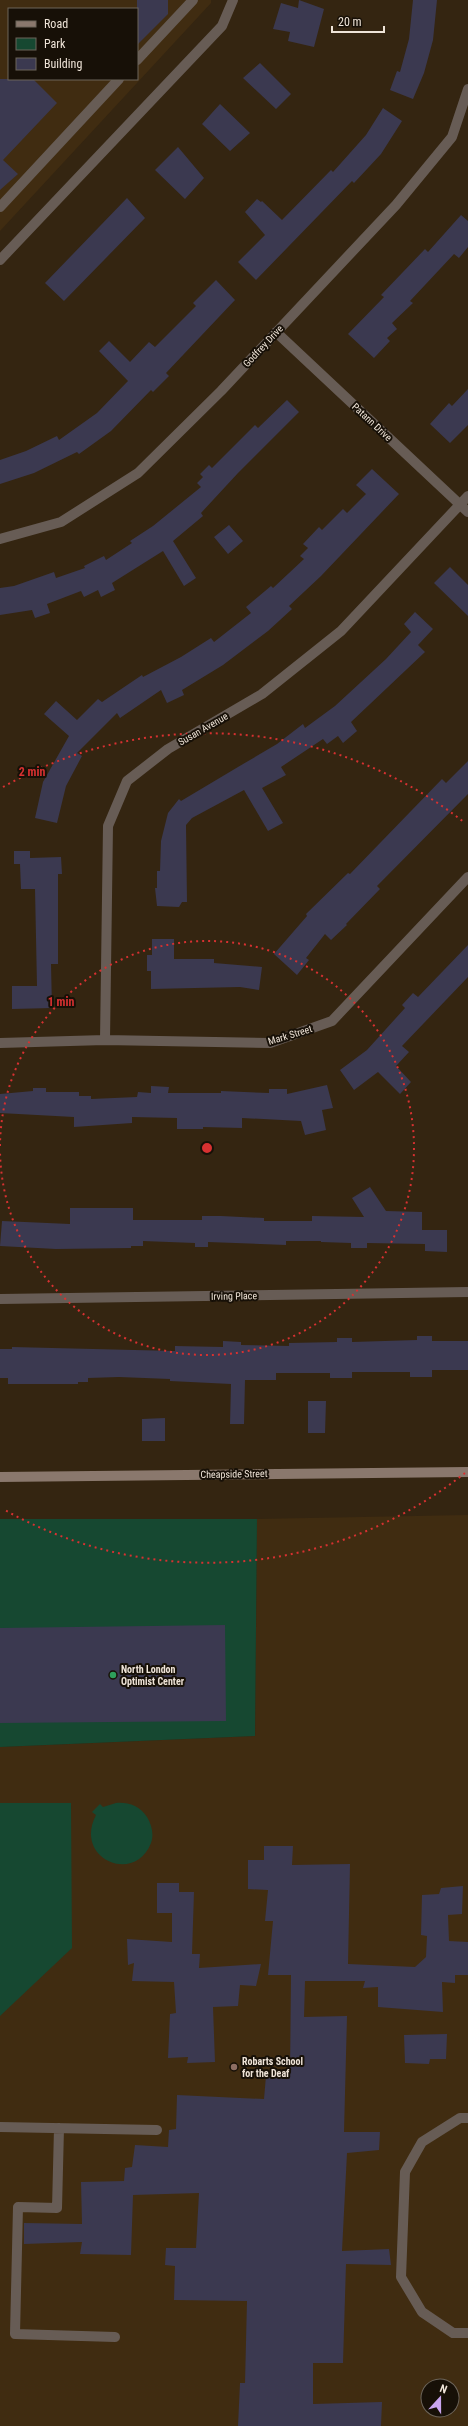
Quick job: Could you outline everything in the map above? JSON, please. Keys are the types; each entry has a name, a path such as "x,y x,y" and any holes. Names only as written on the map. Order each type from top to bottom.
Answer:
{"street":[{"path":"138,59 193,0"},
{"path":"0,260 222,26 233,0"},
{"path":"0,207 118,80"},
{"name":"Godfrey Drive","path":"0,539 61,522 138,473 221,391 396,206 452,137 468,89"},
{"name":"Patann Drive","path":"276,332 468,512"},
{"name":"Susan Avenue","path":"105,1040 108,826 127,781 168,749 262,694 341,631 468,496"},
{"name":"Mark Street","path":"0,1043 105,1040 270,1043 332,1021 468,877"},
{"name":"Irving Place","path":"0,1299 468,1292"},
{"name":"Cheapside Street","path":"0,1477 468,1472"},
{"path":"468,2118 460,2118 422,2142 405,2172 401,2277 422,2312 452,2333 468,2333"},
{"path":"0,2127 157,2130"},
{"path":"59,2128 57,2208 18,2207 15,2334 115,2337"}],"shaded area":[{"path":"0,0 211,0 211,3 0,231"},
{"name":"Robarts School for the Deaf","path":"468,1515 468,2426 0,2426 0,1747 255,1736 257,1519"}],"green space":[{"path":"0,1519 257,1519 255,1736 0,1747"},
{"path":"0,1803 71,1803 72,1948 0,2016"},
{"path":"116,1803 125,1803 137,1807 144,1813 150,1823 152,1833 151,1843 143,1856 132,1863 121,1864 109,1861 99,1854 93,1844 91,1831 96,1815 92,1812 100,1804 103,1807"}],"building":[{"path":"137,0 168,0 168,14 138,44 138,8"},
{"path":"299,0 324,9 314,47 288,41 290,32 273,29 281,3 298,8"},
{"path":"413,0 437,0 433,40 424,73 413,99 390,90 397,71 400,72 409,39"},
{"path":"260,63 291,94 276,109 243,78"},
{"path":"0,79 34,80 57,103 3,160 18,174 0,190"},
{"path":"220,104 250,133 230,151 202,124"},
{"path":"383,108 402,121 381,154 354,183 352,181 256,280 238,262 265,235 245,212 257,199 261,202 262,201 282,220 331,170 333,172 366,135"},
{"path":"178,147 204,178 185,199 155,170"},
{"path":"127,198 145,218 64,301 45,283"},
{"path":"461,215 468,221 468,247 459,258 454,254 410,301 413,303 392,323 397,329 387,338 390,341 374,358 348,334 384,297 381,295 425,249 428,252"},
{"path":"216,280 235,300 166,373 169,376 153,392 151,390 111,431 79,454 77,452 34,473 0,484 0,460 26,451 57,436 59,440 97,413 128,381 99,351 109,341 130,362 149,342 155,347 196,306 193,303"},
{"path":"468,389 468,425 450,443 430,424 449,403 452,406"},
{"path":"287,400 299,412 238,473 201,513 203,516 173,541 196,578 184,586 163,551 112,583 115,590 101,597 98,590 84,597 81,591 47,604 50,613 35,618 32,610 0,615 0,588 14,586 54,572 56,578 85,568 84,566 104,556 106,560 132,543 130,541 153,526 201,487 197,483 203,477 200,474 209,465 212,468 255,425 258,428"},
{"path":"372,469 399,494 321,576 289,606 292,609 268,631 223,665 182,690 184,695 167,703 161,690 120,718 117,713 77,753 82,756 66,786 57,823 35,818 43,782 69,736 44,714 56,701 77,720 98,699 102,702 142,675 143,677 181,657 211,638 214,642 251,613 246,607 271,586 273,588 304,559 300,556 308,548 303,544 319,527 322,530 343,509 347,513 366,494 356,485"},
{"path":"229,525 243,541 228,554 214,537"},
{"path":"450,567 468,585 468,616 434,583"},
{"path":"415,612 433,629 418,645 425,652 351,722 357,731 343,743 338,736 327,744 323,739 281,767 286,775 262,788 283,823 268,831 244,790 192,818 186,825 187,902 182,902 179,907 157,906 155,888 157,888 157,871 160,871 161,841 168,813 179,799 181,801 277,744 303,724 305,728 335,706 386,659 411,632 404,624"},
{"path":"468,761 468,794 377,886 380,889 346,924 347,925 331,940 325,934 306,958 309,960 297,975 274,954 307,916 306,914 348,873 350,874 442,779 446,783"},
{"path":"14,851 30,851 30,858 61,857 62,874 58,874 58,964 51,964 52,1008 12,1009 12,986 37,986 35,889 21,889 20,864 14,864"},
{"path":"152,939 174,939 174,959 214,959 214,963 262,967 259,990 240,987 151,989 151,971 147,971 147,955 152,955"},
{"path":"468,945 468,977 402,1046 409,1052 396,1066 411,1082 400,1094 378,1072 354,1090 340,1070 367,1050 405,1008 402,1005 413,993 418,997"},
{"path":"327,1085 333,1108 322,1110 326,1130 305,1135 301,1121 242,1118 242,1128 203,1127 203,1129 177,1129 177,1118 132,1117 132,1123 74,1127 74,1117 0,1113 0,1094 33,1091 33,1088 46,1088 46,1092 79,1092 79,1096 91,1096 91,1099 137,1097 138,1092 151,1093 151,1086 169,1087 168,1093 221,1093 221,1091 269,1093 269,1089 287,1089 287,1094"},
{"path":"370,1187 386,1211 422,1212 422,1230 447,1230 447,1252 425,1251 425,1244 367,1243 367,1248 351,1248 351,1243 321,1241 286,1241 286,1245 208,1242 208,1247 195,1247 195,1243 143,1241 143,1246 131,1246 131,1248 56,1249 0,1246 2,1221 70,1224 70,1208 133,1208 133,1220 202,1220 202,1216 221,1216 264,1218 264,1221 312,1221 312,1216 364,1217 352,1198"},
{"path":"417,1336 432,1336 432,1341 468,1341 468,1370 432,1370 432,1377 410,1377 410,1372 352,1372 352,1378 330,1378 330,1373 276,1373 276,1380 245,1380 244,1424 230,1424 231,1384 119,1377 88,1378 88,1382 78,1382 78,1384 8,1384 8,1378 0,1378 0,1349 12,1349 12,1347 175,1351 175,1346 223,1347 223,1341 241,1342 241,1345 289,1346 289,1343 337,1342 337,1338 352,1338 352,1342 417,1340"},
{"path":"308,1401 326,1401 325,1433 308,1433"},
{"path":"165,1418 165,1441 142,1441 142,1419"},
{"name":"North London Optimist Center","path":"225,1625 226,1721 0,1723 0,1628"},
{"path":"264,1846 293,1846 292,1865 350,1864 348,1964 415,1967 426,1957 427,1936 421,1935 422,1895 439,1894 441,1888 463,1886 462,1914 448,1915 449,1941 468,1942 468,1975 455,1975 455,1983 442,1982 443,2012 378,2007 378,1987 363,1988 365,1981 305,1981 304,2017 347,2016 344,2132 380,2132 379,2150 347,2153 342,2251 389,2249 391,2265 346,2264 343,2363 313,2363 313,2404 382,2402 381,2426 238,2426 240,2383 245,2383 247,2301 174,2300 175,2266 165,2265 166,2248 196,2248 199,2193 133,2195 131,2255 80,2254 82,2242 24,2244 24,2223 82,2224 81,2182 124,2181 125,2168 132,2167 135,2145 168,2147 169,2130 176,2129 177,2095 264,2099 266,2076 290,2076 291,1975 268,1975 273,1921 265,1921 268,1890 248,1889 248,1860 264,1860"},
{"path":"157,1883 179,1883 179,1892 194,1892 192,1954 200,1954 199,1968 261,1964 256,1986 240,1985 238,2006 213,2007 215,2062 187,2063 188,2057 168,2058 170,2014 176,2013 174,1982 132,1981 134,1963 128,1965 127,1939 172,1942 172,1913 157,1913"},
{"path":"447,2034 446,2059 430,2059 429,2064 405,2063 404,2035"}],"place":[{"name":"North London Optimist Center","path":"113,1675"},
{"name":"Robarts School for the Deaf","path":"234,2067"}]}
